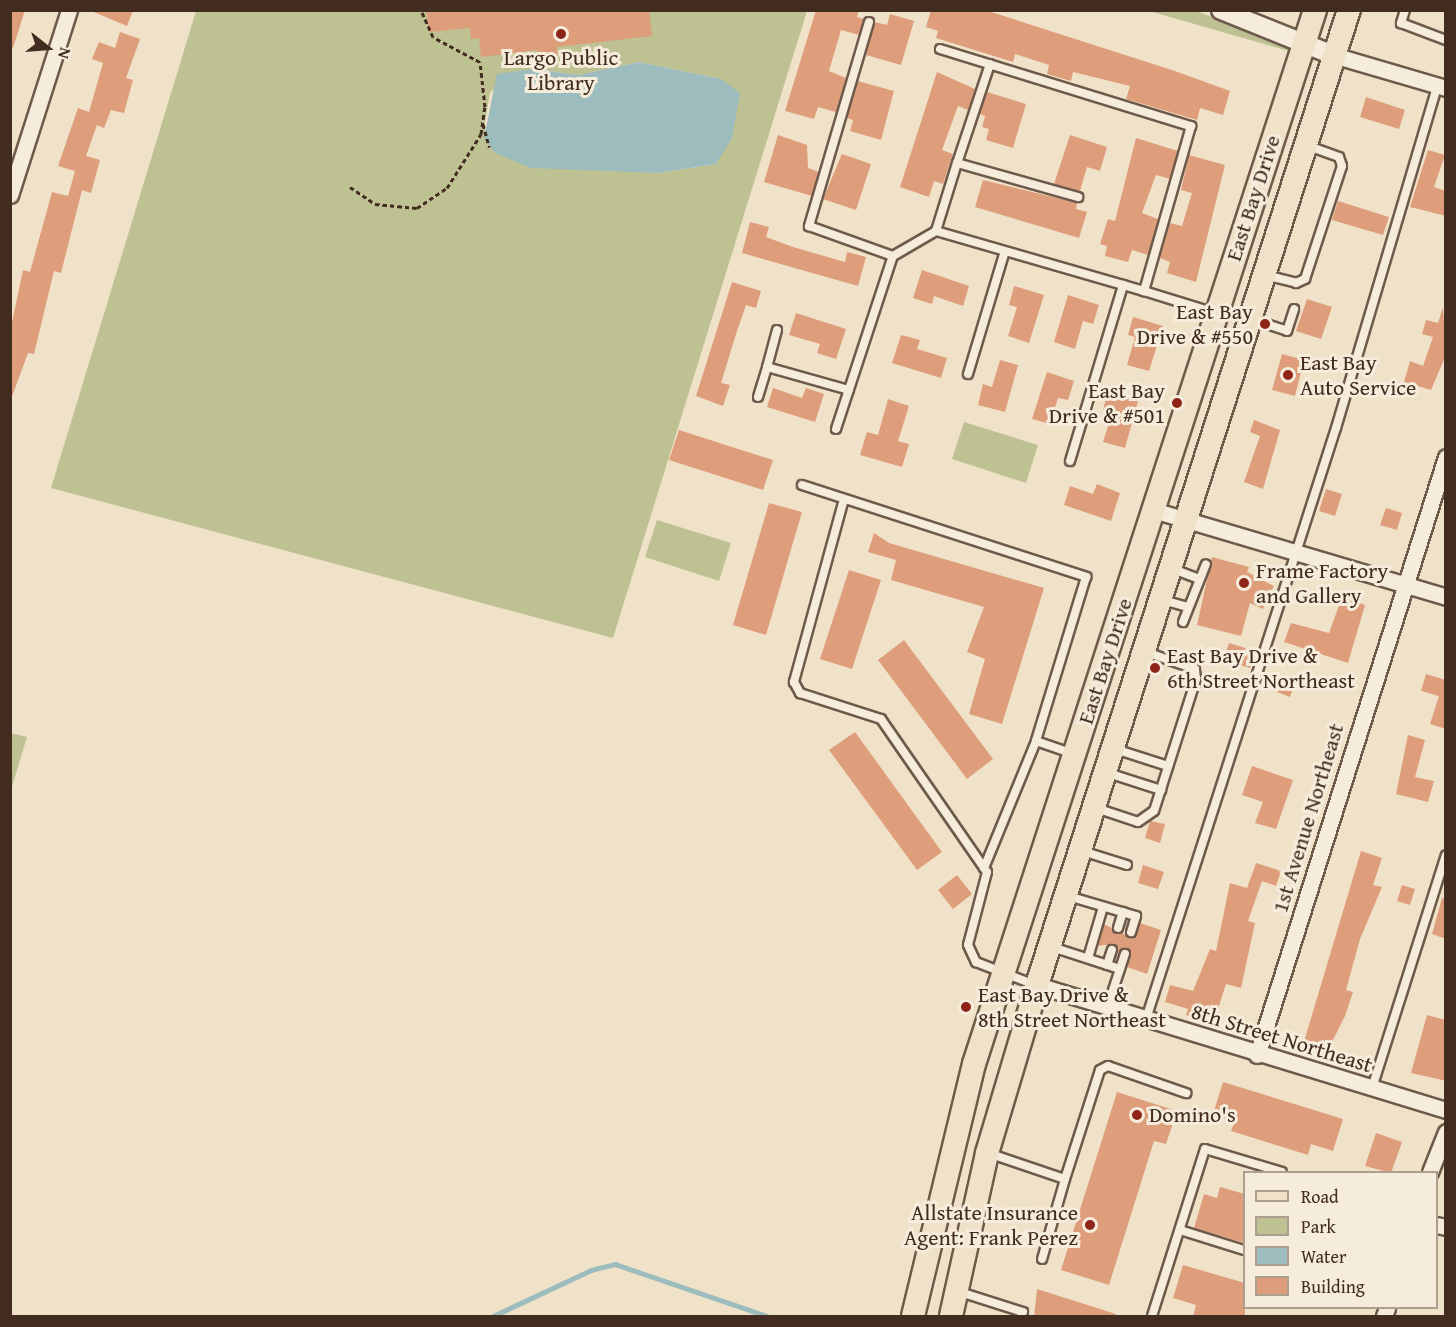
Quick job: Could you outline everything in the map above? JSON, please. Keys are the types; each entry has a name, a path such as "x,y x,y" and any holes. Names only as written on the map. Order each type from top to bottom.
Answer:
{"main road":[{"name":"East Bay Drive","path":"912,1317 950,1146 1215,313 1315,10"},
{"name":"East Bay Drive","path":"951,1317 987,1153 1037,986 1349,10"}],"street":[{"path":"10,195 69,10"},
{"path":"1221,10 1333,55 1441,88"},
{"name":"1st Avenue Northeast","path":"1257,1056 1446,457"},
{"path":"1153,510 1446,597"},
{"name":"8th Street Northeast","path":"1037,986 1257,1056 1446,1110"},
{"path":"1431,1171 1446,1132"}],"lane":[{"path":"1405,10 1401,23 1446,40"},
{"path":"869,22 809,226 893,256"},
{"path":"940,49 1191,126 1144,291"},
{"path":"836,429 893,256 936,231 990,64"},
{"path":"1146,1020 1441,88"},
{"path":"1264,275 1296,283 1305,279 1342,166 1339,156 1305,145"},
{"path":"957,163 1078,197"},
{"path":"936,231 1215,313"},
{"path":"968,374 1005,251"},
{"path":"1070,461 1123,285"},
{"path":"1250,319 1287,331 1294,309"},
{"path":"758,397 777,330"},
{"path":"767,367 849,390"},
{"path":"801,485 1086,577 1036,741 984,868 968,945 976,962 1005,971 1037,986"},
{"path":"844,499 794,682 800,693 881,718 984,868"},
{"path":"1182,622 1197,578 1206,564"},
{"path":"1171,568 1197,578"},
{"path":"1161,599 1187,607"},
{"path":"1095,808 1138,822 1154,811 1161,790 1195,669 1144,652"},
{"path":"1036,741 1075,754"},
{"path":"1114,748 1168,766"},
{"path":"1106,772 1161,790"},
{"path":"1081,851 1127,865"},
{"path":"1372,1089 1446,855"},
{"path":"1066,895 1136,916 1131,932"},
{"path":"1088,958 1103,907"},
{"path":"1118,928 1123,912"},
{"path":"1050,946 1120,969"},
{"path":"1107,965 1112,950"},
{"path":"1107,1008 1125,954"},
{"path":"1042,1259 1100,1070 1108,1066 1186,1093"},
{"path":"1152,1317 1205,1149 1276,1171"},
{"path":"987,1153 1065,1179"},
{"path":"1180,1230 1243,1249"},
{"path":"956,1291 1023,1312 1021,1317"}],"path":[{"path":"422,10 433,38 480,62 483,124 489,147"},
{"path":"350,187 383,206 409,209 426,204 455,179 483,124"}],"green space":[{"path":"196,11 807,11 613,638 51,488","holes":["639,62 721,79 716,164 659,173 632,169 484,129 490,92 534,69 578,75"]},
{"path":"1149,11 1196,11 1294,47 1292,52"},
{"path":"964,422 1038,445 1026,483 952,459"},
{"path":"657,520 731,543 719,581 645,557"},
{"path":"10,733 27,737 11,790"}],"water":[{"path":"639,62 721,79 740,93 732,138 716,164 659,173 531,168 495,153 484,138 497,74 534,69 578,75"}],"building":[{"path":"10,10 25,10 13,48 10,47"},
{"path":"89,10 133,10 127,26"},
{"name":"Largo Public Library","path":"426,10 649,10 652,36 557,47 558,59 539,61 537,50 481,57 479,38 471,39 470,28 429,32"},
{"path":"816,10 859,10 857,17 864,19 859,35 841,30 829,71 846,78 836,112 818,107 814,119 785,111"},
{"path":"931,10 985,10 1175,71 1230,91 1223,115 1200,108 1197,120 1126,99 1130,86 1073,72 1071,81 1047,74 1049,65 1015,54 1013,62 936,38 938,31 926,27"},
{"path":"890,14 914,21 901,65 866,55 875,22 887,25"},
{"path":"120,32 140,39 126,78 133,80 124,113 111,110 104,128 97,125 86,156 100,160 91,193 82,190 61,273 54,271 34,354 28,353 10,402 10,332 23,270 30,272 52,192 68,196 75,171 58,166 78,108 89,112 103,63 92,59 99,42 115,48"},
{"path":"937,72 975,89 968,110 958,106 942,150 953,154 943,184 934,181 929,197 900,187"},
{"path":"858,81 894,91 881,140 850,131 853,120 847,118"},
{"path":"987,92 1026,104 1013,148 986,140 989,129 982,127 985,116 980,114"},
{"path":"1366,97 1405,110 1399,129 1360,117"},
{"path":"778,135 807,145 808,168 819,172 812,196 764,182"},
{"path":"1070,135 1107,147 1100,171 1087,167 1080,191 1054,184"},
{"path":"1136,138 1178,151 1170,179 1156,175 1142,213 1158,219 1148,255 1132,250 1128,262 1105,256 1107,246 1100,244 1108,219 1115,221"},
{"path":"1428,150 1445,155 1434,187 1446,191 1446,216 1410,207"},
{"path":"842,154 871,164 856,210 823,199"},
{"path":"1189,155 1225,165 1196,282 1167,273 1170,262 1160,258 1170,223 1182,226 1192,193 1181,190"},
{"path":"983,180 1077,203 1076,209 1087,212 1079,238 975,207"},
{"path":"1338,201 1389,217 1383,235 1332,220"},
{"path":"750,222 769,227 766,237 793,247 845,262 847,252 866,257 858,286 742,253"},
{"path":"922,270 969,286 963,306 934,296 932,304 913,298"},
{"path":"732,282 761,291 756,308 746,305 736,334 721,383 730,385 723,406 696,396"},
{"path":"1014,286 1044,295 1029,343 1008,336 1017,307 1009,305"},
{"path":"1068,295 1099,305 1093,324 1083,321 1075,349 1054,342"},
{"path":"1307,299 1332,307 1321,339 1296,331"},
{"path":"1443,307 1446,355 1431,390 1404,382 1410,361 1423,366 1433,337 1422,334 1426,320 1438,323"},
{"path":"796,313 846,329 836,359 817,353 820,344 789,335"},
{"path":"1133,317 1163,326 1149,371 1127,365 1135,337 1128,335"},
{"path":"901,335 920,340 917,349 947,358 941,378 892,363"},
{"name":"East Bay Auto Service","path":"1282,354 1304,360 1295,396 1272,390"},
{"path":"1000,360 1018,365 1005,412 978,405 983,384 992,387"},
{"path":"1047,372 1074,381 1068,400 1058,398 1050,424 1032,419"},
{"path":"773,388 802,398 806,388 824,394 815,422 767,407"},
{"path":"1108,392 1138,401 1125,448 1103,442 1112,413 1103,410"},
{"path":"888,399 909,406 898,441 909,444 902,467 860,455 867,432 878,435"},
{"path":"1254,420 1280,430 1263,489 1244,482 1260,436 1250,432"},
{"path":"679,430 773,460 763,490 669,460"},
{"path":"1097,484 1120,493 1111,521 1064,505 1070,486 1093,494"},
{"path":"1326,489 1342,494 1335,516 1319,511"},
{"path":"769,503 802,512 766,635 733,625"},
{"path":"1386,508 1402,513 1397,530 1380,525"},
{"path":"874,533 889,543 1044,588 1002,724 969,714 985,659 967,652 984,607 891,580 896,560 868,552"},
{"path":"1212,557 1249,567 1247,572 1274,586 1263,609 1250,603 1241,636 1197,625"},
{"path":"849,570 881,580 852,669 820,659"},
{"path":"1342,597 1365,605 1348,663 1284,642 1291,623 1329,633"},
{"path":"904,640 993,759 967,779 878,660"},
{"path":"1229,643 1255,651 1250,668 1223,660"},
{"path":"1426,674 1446,680 1446,729 1430,724 1439,696 1421,691"},
{"path":"1279,677 1295,683 1290,697 1274,691"},
{"path":"855,732 942,852 917,870 829,750"},
{"path":"1408,735 1425,740 1415,777 1434,781 1428,802 1396,794"},
{"path":"1252,766 1293,780 1276,829 1255,823 1263,802 1242,795"},
{"path":"1150,821 1165,824 1160,843 1145,838"},
{"path":"1361,851 1382,858 1373,885 1382,887 1360,939 1346,990 1353,992 1345,1016 1326,1054 1303,1045"},
{"path":"1256,863 1281,871 1276,886 1262,881 1248,921 1255,923 1241,988 1226,984 1217,1012 1203,1008 1200,1020 1186,1015 1188,1009 1165,1002 1170,985 1193,991 1210,949 1216,951 1230,883 1247,888"},
{"path":"1143,865 1164,872 1158,889 1138,883"},
{"path":"957,875 972,894 953,909 938,890"},
{"path":"1402,885 1415,889 1410,905 1397,901"},
{"path":"1442,898 1446,899 1446,939 1432,934"},
{"path":"1140,923 1161,930 1147,974 1127,967 1127,949 1119,953 1113,944 1098,946 1104,924 1132,938"},
{"path":"1427,1015 1446,1020 1446,1081 1411,1073"},
{"path":"1223,1082 1343,1119 1333,1151 1311,1144 1308,1155 1231,1131 1235,1121 1213,1114"},
{"path":"1117,1092 1177,1111 1166,1144 1154,1141 1109,1285 1061,1270"},
{"path":"1376,1133 1402,1142 1392,1171 1365,1166"},
{"path":"1220,1187 1243,1193 1243,1242 1194,1228 1204,1194 1217,1198"},
{"path":"1183,1265 1243,1282 1245,1317 1193,1317 1196,1305 1173,1298"},
{"path":"1037,1289 1116,1314 1116,1317 1034,1317"}],"waterway":[{"path":"493,1316 591,1270 615,1264 767,1316"}],"place":[{"name":"Largo Public Library","path":"561,34"},
{"name":"East Bay Drive & #550","path":"1265,324"},
{"name":"East Bay Auto Service","path":"1288,375"},
{"name":"East Bay Drive & #501","path":"1177,403"},
{"name":"Frame Factory and Gallery","path":"1244,583"},
{"name":"East Bay Drive & 6th Street Northeast","path":"1155,668"},
{"name":"East Bay Drive & 8th Street Northeast","path":"966,1007"},
{"name":"Domino's","path":"1137,1115"},
{"name":"Allstate Insurance Agent: Frank Perez","path":"1090,1225"}]}
